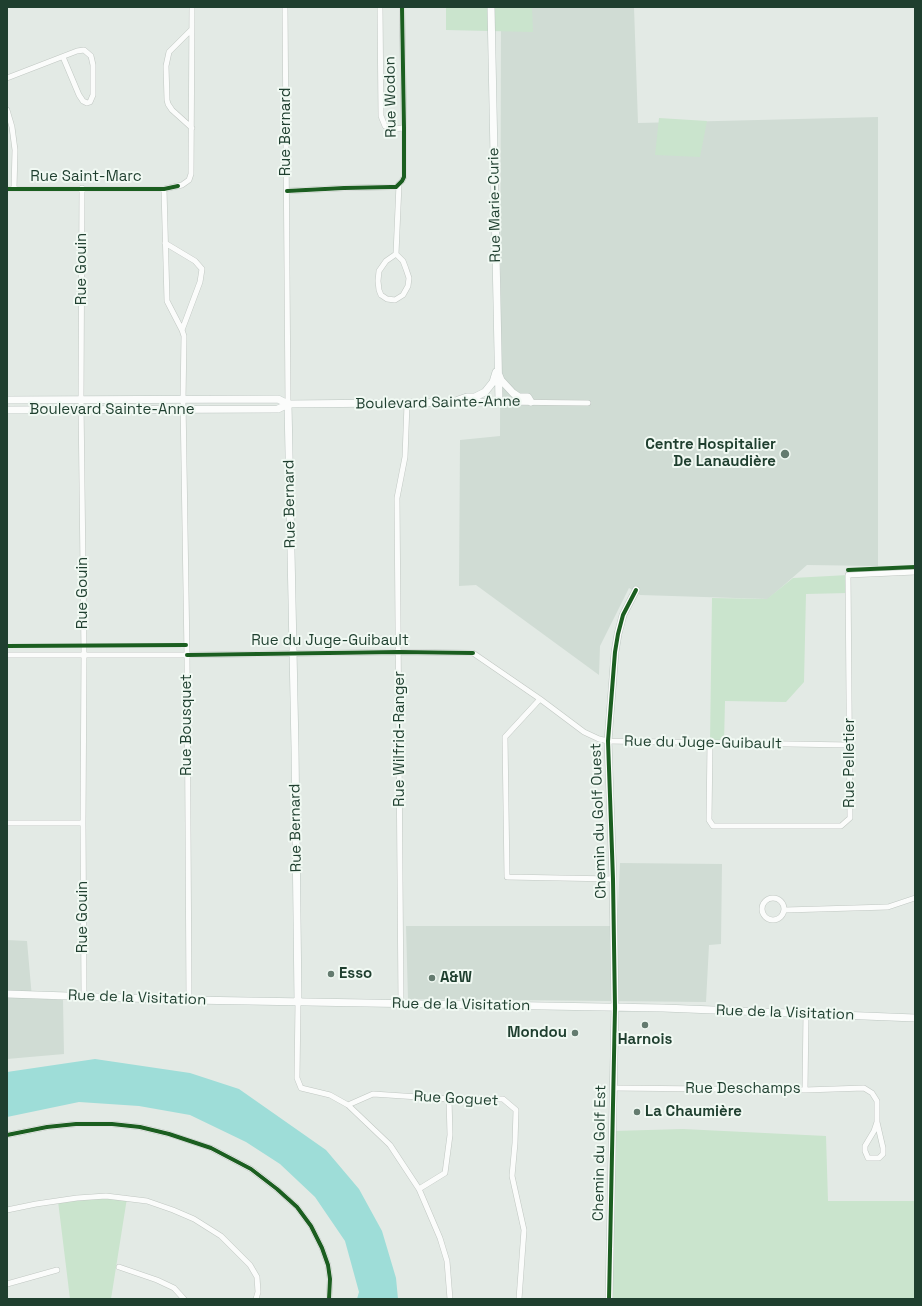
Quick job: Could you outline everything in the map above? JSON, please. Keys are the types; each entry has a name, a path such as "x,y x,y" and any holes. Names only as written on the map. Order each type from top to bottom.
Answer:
{"street":[{"path":"164,188 182,185 189,180 191,174 192,7"},
{"name":"Rue Bernard","path":"285,7 288,404 298,1002"},
{"name":"Rue Wodon","path":"380,7 381,116 385,126 391,129 404,128"},
{"name":"Rue Wodon","path":"396,254 399,184 404,177 402,7"},
{"name":"Rue Marie-Curie","path":"491,7 499,402"},
{"path":"192,30 170,52 166,66 166,100 172,110 192,128"},
{"path":"7,78 77,51 84,50 89,54 93,69 92,94 90,102 86,103 79,95 63,57"},
{"path":"7,110 12,127 15,150 14,189"},
{"path":"287,191 344,188 391,188 399,184"},
{"name":"Rue Gouin","path":"82,188 81,410 84,654 84,997"},
{"name":"Rue Saint-Marc","path":"7,189 164,188"},
{"name":"Rue Bousquet","path":"164,188 167,301 184,336 183,410 187,655 189,1000"},
{"name":"Rue Bousquet","path":"165,243 195,261 202,269 200,282 182,330"},
{"path":"396,254 403,261 409,278 408,286 403,295 395,300 387,299 381,295 378,280 379,271 386,261 396,254"},
{"path":"450,403 467,397 475,397 485,392 493,382 496,373 497,360"},
{"path":"498,370 501,380 507,388 519,397 528,397 530,402"},
{"name":"Boulevard Sainte-Anne","path":"7,400 278,399 288,404 499,402 588,403"},
{"name":"Boulevard Sainte-Anne","path":"7,410 278,409 288,404"},
{"name":"Rue Wilfrid-Ranger","path":"401,1004 397,498 405,457 407,404"},
{"name":"Rue Pelletier","path":"710,743 709,820 713,826 841,826 850,818 848,575 915,572"},
{"name":"Chemin du Golf Ouest","path":"615,1008 613,879 608,741 615,652 618,634 623,615 636,590"},
{"name":"Rue du Juge-Guibault","path":"7,655 187,655 399,652 473,653 540,699 584,732 599,739 608,741 850,745"},
{"path":"540,699 505,737 507,877 613,879"},
{"path":"7,823 83,822"},
{"path":"773,897 780,900 785,910 782,917 775,920 767,919 764,916 762,909 764,902 773,897"},
{"path":"785,910 888,907 915,898"},
{"name":"Rue de la Visitation","path":"7,994 189,1000 663,1008 915,1018"},
{"path":"298,1002 297,1078 301,1088 330,1095 348,1105 390,1145 419,1190 440,1238 447,1261 450,1299"},
{"name":"Chemin du Golf Est","path":"609,1299 615,1008"},
{"path":"805,1090 806,1013"},
{"name":"Rue Deschamps","path":"614,1088 805,1090 864,1088 872,1093 877,1101 877,1122"},
{"name":"Rue Goguet","path":"348,1105 374,1094 449,1099 503,1099 516,1110 512,1176 524,1230 519,1299"},
{"path":"419,1190 445,1174 450,1135 449,1099"},
{"path":"877,1122 883,1154 879,1158 868,1158 865,1151 865,1146 874,1131 877,1122"},
{"path":"7,1135 62,1126 112,1124 140,1127 169,1134 211,1148 251,1169 297,1207 311,1226 326,1260 330,1279 329,1299"},
{"path":"7,1210 77,1198 106,1196 147,1201 194,1219 221,1236 250,1264 257,1277 258,1292 256,1299"},
{"path":"119,1267 157,1280 174,1288 184,1299"},
{"path":"7,1284 57,1270"}],"shaded area":[{"path":"501,7 634,7 638,123 878,117 878,566 807,565 768,599 640,595 629,588 600,646 599,675 476,585 459,586 460,440 500,436"},
{"path":"620,863 722,864 721,944 709,945 706,1002 408,999 406,926 617,926"},
{"path":"7,940 27,941 32,998 63,1000 64,1054 7,1059"}],"green space":[{"path":"446,7 532,7 533,32 446,30"},
{"path":"659,118 707,121 700,157 655,155"},
{"path":"848,575 848,593 806,594 804,682 786,702 725,701 724,743 710,743 712,598 767,599 793,578"},
{"path":"683,1129 826,1136 828,1201 915,1201 915,1299 608,1299 613,1131"},
{"path":"77,1198 127,1198 111,1299 70,1299 58,1201"}],"water":[{"path":"95,1059 190,1073 239,1089 326,1150 359,1189 382,1231 396,1278 398,1299 357,1299 359,1292 345,1241 315,1197 280,1164 246,1142 190,1115 139,1106 79,1102 7,1117 7,1072"}],"cycle path":[{"path":"287,191 396,187 402,181 404,177 402,7"},
{"path":"7,189 164,189 178,186"},
{"path":"848,570 915,567"},
{"path":"609,1299 615,1008 613,879 608,741 615,652 618,634 623,615 636,590"},
{"path":"7,646 186,645"},
{"path":"187,655 399,652 473,653"},
{"path":"7,1135 47,1127 76,1124 112,1124 140,1127 169,1134 211,1148 251,1169 297,1207 311,1226 322,1248 328,1265 330,1279 329,1299"}],"place":[{"name":"Centre Hospitalier De Lanaudière","path":"785,454"},
{"name":"Esso","path":"331,974"},
{"name":"A&W","path":"432,978"},
{"name":"Harnois","path":"645,1025"},
{"name":"Mondou","path":"575,1033"},
{"name":"La Chaumière","path":"637,1112"}]}
